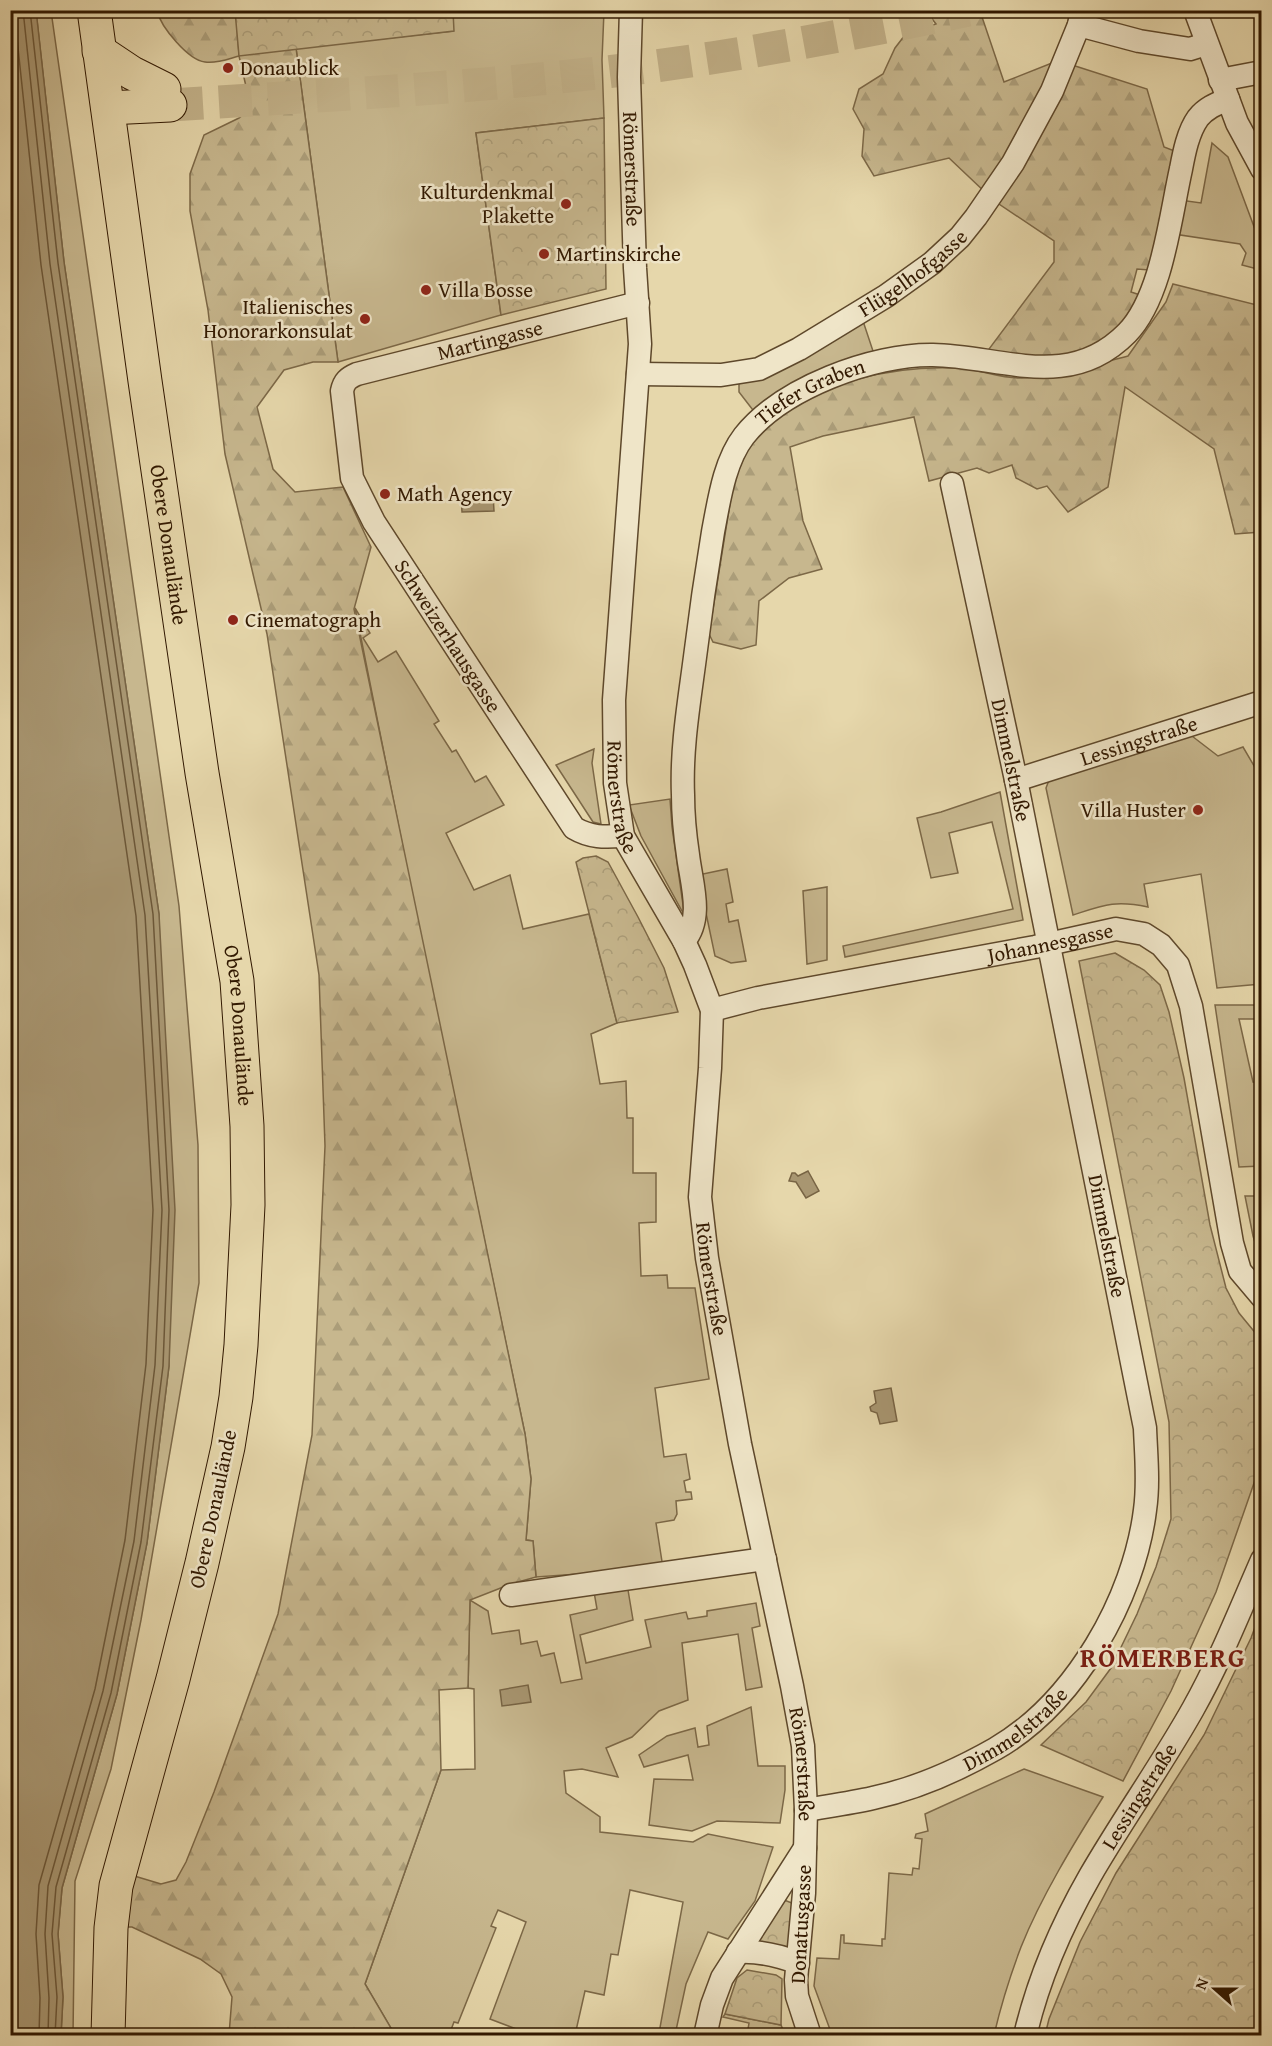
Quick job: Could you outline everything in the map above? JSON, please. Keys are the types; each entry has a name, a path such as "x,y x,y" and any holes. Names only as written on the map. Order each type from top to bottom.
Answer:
{"main road":[{"name":"Obere Donaulände","path":"94,10 202,773 237,981 244,1066 248,1205 241,1346 228,1447 176,1670 116,1886 111,1928 108,2036"},
{"path":"99,51 167,97 108,108"}],"street":[{"name":"Römerstraße","path":"632,10 629,77 640,344 614,700 615,783 624,836 684,941 712,1010 700,1197 707,1258 740,1444 792,1686 807,1791 805,1847 722,1978 712,2005 705,2036"},
{"path":"1195,10 1237,123 1262,169"},
{"name":"Flügelhofgasse","path":"639,374 721,375 759,369 799,349 867,308 932,263 960,237 1013,163 1052,91 1081,18 1139,41 1190,49 1206,44"},
{"name":"Tiefer Graben","path":"684,941 691,934 695,902 687,853 682,794 686,733 700,616 718,505 737,446 746,434 780,403 804,389 824,380 890,360 930,355 965,357 1031,368 1054,367 1097,355 1113,345 1128,332 1151,297 1159,272 1184,156 1197,120 1224,90 1262,72"},
{"name":"Martingasse","path":"344,383 349,377 377,368 638,303"},
{"name":"Schweizerhausgasse","path":"344,383 342,391 352,478 374,522 574,828 584,834 597,837 624,836"},
{"name":"Dimmelstraße","path":"806,1810 875,1798 911,1787 998,1748 1025,1728 1056,1700 1092,1653 1120,1599 1137,1550 1146,1509 1145,1428 1016,780 952,484"},
{"name":"Lessingstraße","path":"1016,780 1262,702"},
{"name":"Johannesgasse","path":"712,1010 758,998 1049,944 1116,929 1144,934 1161,945 1178,965 1191,1006 1232,1243 1240,1271 1262,1297"},
{"path":"511,1595 765,1558"},
{"name":"Lessingstraße","path":"1025,2036 1047,1967 1066,1922 1091,1875 1194,1708 1231,1632 1262,1560"},
{"name":"Donatusgasse","path":"805,1847 797,1996 810,2036"},
{"path":"738,1952 753,1951 784,1957 798,1963"}],"green space":[{"path":"36,11 51,11 179,906 198,1145 199,1283 141,1620 111,1769 75,1881 73,2036 61,2035 63,1997 58,1934 62,1888 117,1694 147,1543 169,1366 159,914 64,262"},
{"path":"157,11 236,11 239,55 296,48 338,362 313,362 284,370 257,407 273,469 295,492 343,487 371,547 354,609 525,1434 531,1479 526,1540 533,1541 536,1577 470,1600 468,1688 439,1690 441,1770 365,1984 395,2035 229,2035 232,1997 221,1974 200,1959 132,1927 121,1927 131,1875 161,1884 176,1880 186,1862 214,1792 278,1614 312,1435 325,1146 319,975 267,634 225,454 208,310 190,211 190,174 204,135 239,118 251,108 239,56 213,62 198,60 176,42"},
{"path":"235,11 453,11 454,31 239,56"},
{"path":"453,11 604,11 602,60 604,118 476,133 501,315 338,362 296,48 453,31"},
{"path":"926,11 980,11 1004,82 1057,61 986,193 949,158 874,176 862,156 864,129 853,109 859,89 883,74 895,48 905,35 936,24"},
{"path":"1069,64 1147,89 1164,147 1177,152 1149,270 1137,269 1131,292 1143,296 1110,340 1054,359 986,353 1054,262 1054,241 996,202"},
{"path":"604,118 606,289 501,315 476,133"},
{"path":"1212,143 1228,157 1256,232 1261,270 1242,265 1246,253 1240,244 1174,234 1180,200 1201,203"},
{"path":"1173,284 1261,306 1261,532 1235,534 1214,449 1125,387 1108,487 1068,512 1047,486 1037,489 1016,478 1012,465 989,473 977,468 929,481 914,417 823,436 790,447 803,521 822,569 789,578 759,601 756,645 741,649 713,642 709,634 733,485 750,445 770,424 811,397 859,379 884,373 909,369 958,368 1021,378 1062,373 1128,356 1166,302"},
{"path":"862,318 875,357 756,414 739,392 739,378"},
{"path":"355,608 370,633 363,638 378,662 396,651 439,721 434,724 452,752 456,750 475,782 486,776 504,805 446,833 474,890 510,875 523,929 589,914 617,1023 591,1034 600,1084 626,1081 627,1118 633,1118 633,1173 656,1173 656,1222 639,1223 641,1276 667,1275 668,1288 695,1288 709,1379 655,1388 664,1457 686,1454 690,1479 684,1481 686,1492 691,1492 692,1499 676,1501 677,1514 674,1520 656,1523 663,1568 536,1577 533,1541 526,1540 531,1479 525,1434"},
{"path":"1188,733 1218,756 1243,747 1260,776 1261,984 1217,988 1201,874 1144,884 1148,907 1118,904 1073,915 1046,788 1051,775"},
{"path":"594,749 592,763 601,824 593,822 556,765"},
{"path":"1000,792 1023,920 845,957 843,946 1013,909 992,822 949,833 958,873 931,878 917,818"},
{"path":"670,799 684,912 641,836 629,805"},
{"path":"596,856 608,862 638,917 664,968 678,1012 617,1023 576,862 583,858"},
{"path":"727,869 733,902 726,904 729,922 738,920 746,961 731,963 715,956 698,875"},
{"path":"827,887 827,960 807,964 803,891"},
{"path":"1115,953 1144,970 1160,985 1169,1012 1184,1078 1210,1225 1226,1288 1239,1313 1262,1341 1261,1463 1216,1592 1171,1691 1123,1781 1041,1745 1086,1702 1111,1668 1156,1567 1171,1519 1169,1422 1079,961"},
{"path":"1215,1005 1261,1005 1261,1019 1239,1019 1253,1082 1261,1083 1261,1166 1239,1167"},
{"path":"1245,1196 1261,1196 1261,1261 1253,1236"},
{"path":"628,1590 633,1620 580,1635 586,1663 651,1647 645,1620 686,1612 688,1619 707,1616 707,1611 756,1603 760,1626 752,1628 762,1687 746,1690 738,1634 682,1643 688,1700 659,1711 632,1737 606,1748 618,1777 582,1769 564,1771 566,1793 600,1817 600,1832 693,1842 708,1834 773,1847 755,1901 728,1939 708,1932 686,1984 675,2035 659,2033 683,1902 630,1890 618,1955 611,1954 604,1995 585,1991 575,2035 532,2035 490,2019 526,1922 498,1910 491,1926 496,1928 458,2023 454,2022 449,2035 395,2035 365,1984 441,1770 475,1769 474,1689 468,1688 470,1600 488,1611 492,1634 519,1630 521,1644 537,1641 541,1656 554,1653 561,1683 582,1679 570,1615 597,1609 594,1592"},
{"path":"1261,1611 1261,2035 1045,2035 1049,2019 1080,1942 1116,1873 1204,1735 1251,1638"},
{"path":"751,1707 758,1766 785,1766 785,1790 780,1823 717,1821 692,1831 649,1825 654,1779 693,1780 688,1755 644,1767 639,1755 667,1736 695,1728 698,1747 709,1745 707,1726"},
{"path":"1024,1769 1103,1797 1059,1870 1029,1928 1009,1980 994,2035 832,2035 814,1986 817,1958 839,1959 841,1935 844,1935 844,1943 882,1946 882,1939 885,1939 889,1873 912,1875 913,1868 919,1869 922,1839 915,1838 916,1834 928,1831 925,1814"},
{"path":"784,1900 792,1903 788,1950 758,1942"},
{"path":"747,1970 776,1975 782,1979 781,2025 725,2014 737,1978"},
{"path":"725,2014 781,2025 785,2035 747,2035 749,2023 723,2017"}],"water":[{"path":"36,10 64,262 159,914 175,1210 169,1366 147,1543 117,1694 62,1888 58,1934 63,1997 61,2035 11,2036 10,11"},
{"path":"493,494 494,511 462,512 461,495"},
{"path":"808,1171 819,1191 806,1198 796,1182 789,1181 792,1173 798,1176"},
{"path":"891,1388 897,1421 880,1424 877,1413 871,1411 870,1407 876,1403 874,1391"},
{"path":"528,1685 531,1702 502,1706 500,1690"}],"tunnel":[{"path":"170,105 413,90 534,80 655,66 773,48 968,10"}],"place":[{"name":"Donaublick","path":"228,68"},
{"name":"Kulturdenkmal Plakette","path":"566,204"},
{"name":"Martinskirche","path":"544,254"},
{"name":"Villa Bosse","path":"426,290"},
{"name":"Italienisches Honorarkonsulat","path":"365,319"},
{"name":"Math Agency","path":"385,494"},
{"name":"Cinematograph","path":"233,620"},
{"name":"Villa Huster","path":"1198,810"}],"district":[{"name":"RÖMERBERG","path":"1163,1658"}]}
